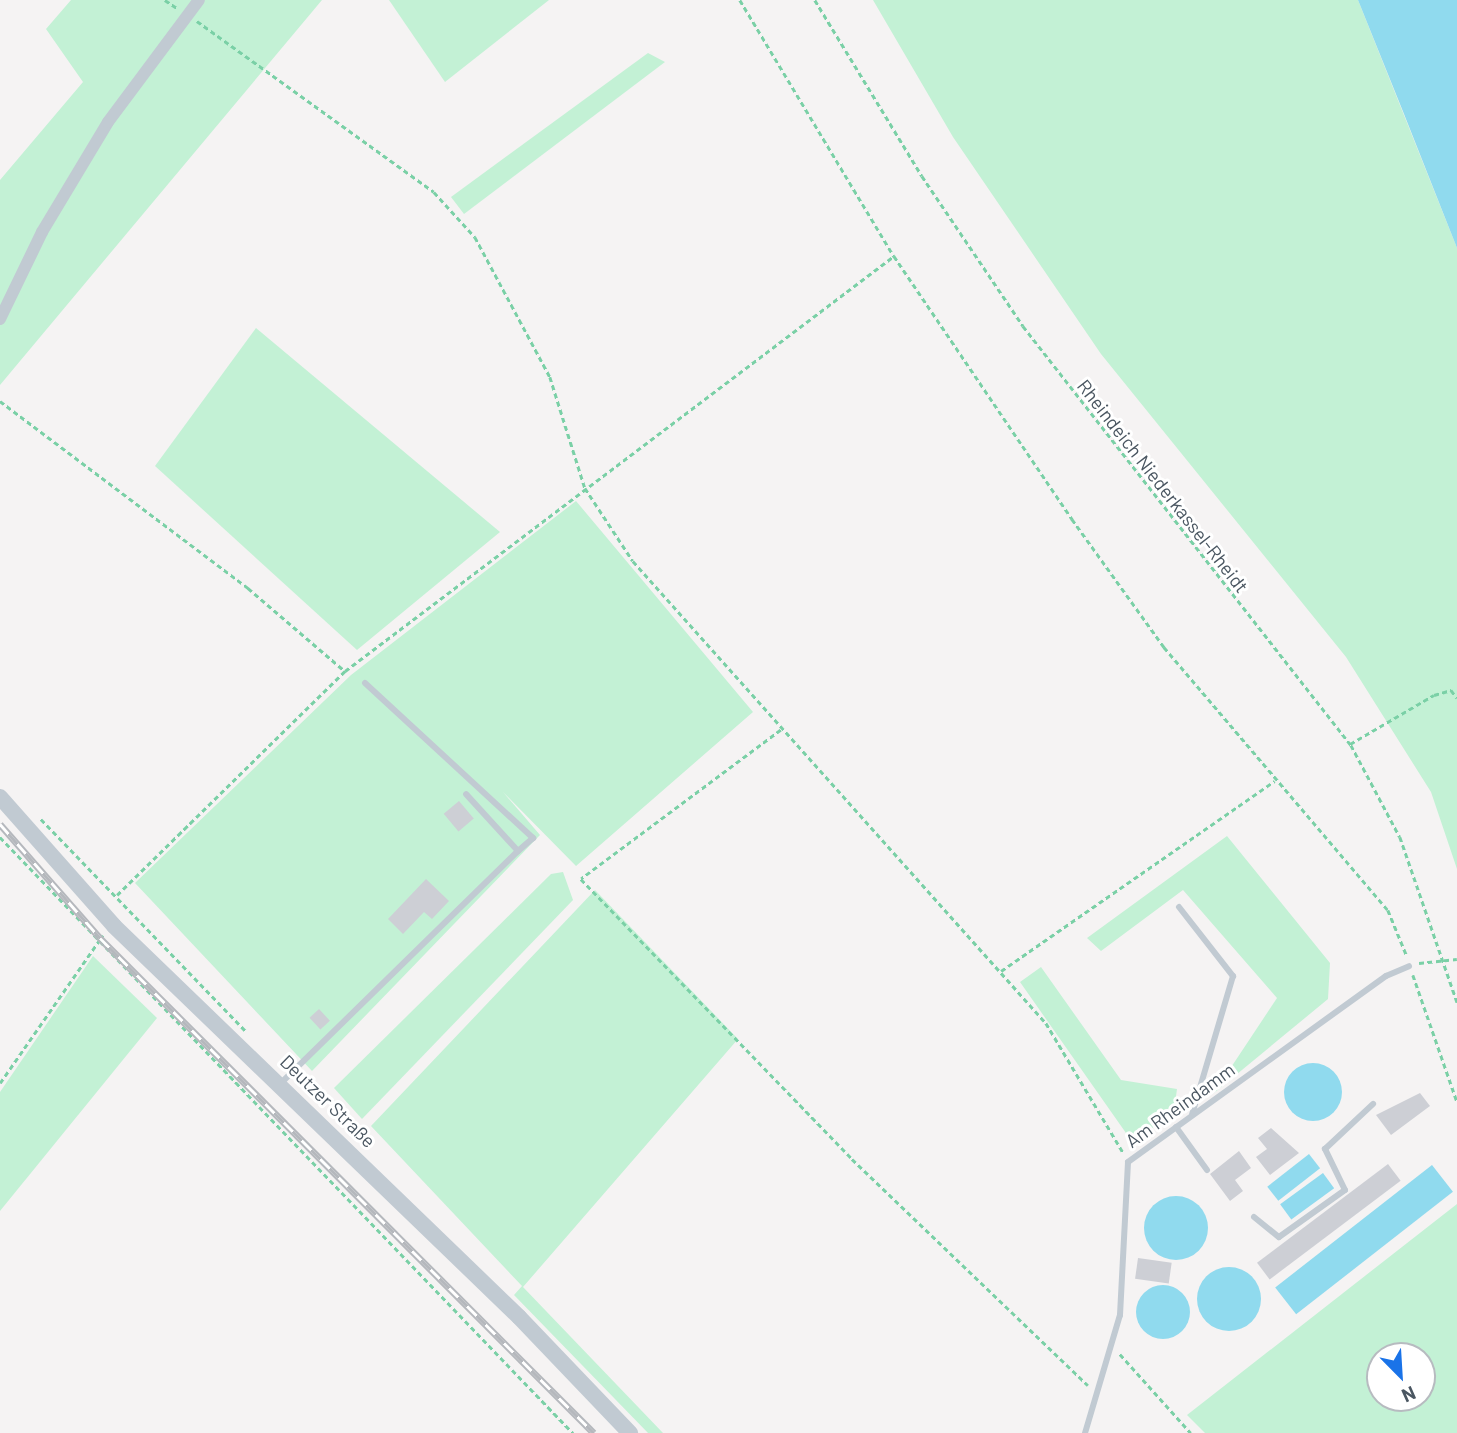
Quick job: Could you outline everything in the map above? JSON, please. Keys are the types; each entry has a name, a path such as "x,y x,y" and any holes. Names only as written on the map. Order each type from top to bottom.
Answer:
{"street":[{"path":"0,319 42,232 101,133 185,12 199,0"},
{"name":"Deutzer Straße","path":"0,797 114,926 280,1084 630,1433"}],"lane":[{"path":"280,1084 533,838 365,683"},
{"path":"466,794 518,851"},
{"path":"1179,907 1233,976 1191,1116"},
{"name":"Am Rheindamm","path":"1085,1433 1099,1395 1120,1315 1128,1162 1386,976 1409,967"},
{"path":"1254,1217 1279,1237 1345,1190 1325,1149 1373,1104"},
{"path":"1176,1127 1207,1170"}],"path":[{"path":"165,0 435,192 475,237 550,377 585,488 633,561 781,730 1000,972 1082,1076 1128,1162"},
{"path":"740,0 894,256 1164,647 1275,781 1388,910 1404,936 1409,967 1457,1101"},
{"name":"Rheindeich Niederkassel-Rheidt","path":"815,0 1023,326 1350,744 1400,837 1457,1002"},
{"path":"117,895 345,671 894,256"},
{"path":"0,401 248,588 345,671"},
{"path":"1350,744 1434,695 1451,690 1457,698"},
{"path":"781,730 581,879 852,1159 1099,1395"},
{"path":"1000,972 1275,781"},
{"path":"0,837 97,942 573,1433"},
{"path":"0,1083 97,942 114,926"},
{"path":"1409,967 1442,956 1457,959"},
{"path":"1111,1350 1191,1433"}],"green space":[{"path":"71,0 322,0 0,385 0,180 83,82 46,29"},
{"path":"389,0 549,0 445,82"},
{"path":"873,0 1358,0 1457,248 1457,869 1431,792 1346,657 1101,354 953,137"},
{"path":"648,53 665,62 464,214 451,197"},
{"path":"256,328 500,532 357,650 155,466"},
{"path":"576,501 753,712 576,866 503,792 540,835 312,1071 135,883 351,675"},
{"path":"1227,836 1330,963 1328,999 1214,1093 1277,998 1183,890 1101,951 1087,938"},
{"path":"563,872 573,900 362,1119 334,1088 551,874"},
{"path":"595,890 738,1039 523,1287 663,1433 648,1433 514,1295 522,1286 371,1126"},
{"path":"93,956 157,1018 0,1211 0,1092"},
{"path":"1041,967 1121,1080 1177,1089 1174,1111 1133,1143 1020,982"},
{"path":"1457,1204 1457,1433 1205,1433 1187,1415"}],"water":[{"path":"1358,0 1457,0 1457,248 1404,114"},
{"path":"1313,1063 1324,1065 1337,1076 1342,1092 1340,1103 1329,1116 1313,1121 1302,1119 1289,1108 1284,1092 1286,1081 1297,1068"},
{"path":"1309,1154 1320,1168 1278,1201 1267,1187"},
{"path":"1432,1165 1453,1192 1296,1314 1275,1288"},
{"path":"1323,1173 1334,1188 1291,1220 1280,1204"},
{"path":"1170,1196 1182,1196 1199,1205 1206,1216 1206,1240 1199,1251 1182,1260 1170,1260 1158,1255 1149,1246 1144,1234 1144,1222 1149,1210 1158,1201"},
{"path":"1223,1267 1235,1267 1252,1276 1259,1287 1259,1311 1252,1322 1235,1331 1223,1331 1211,1326 1202,1317 1197,1305 1197,1293 1202,1281 1211,1272"},
{"path":"1163,1285 1182,1293 1190,1312 1182,1331 1163,1339 1144,1331 1136,1312 1144,1293"}],"building":[{"path":"459,801 474,819 458,831 444,814"},
{"path":"426,879 449,901 432,919 424,912 403,934 388,919"},
{"path":"319,1009 330,1021 320,1030 309,1018"},
{"path":"1420,1093 1430,1106 1391,1135 1376,1115"},
{"path":"1271,1128 1299,1153 1270,1175 1256,1157 1267,1149 1258,1138"},
{"path":"1239,1151 1251,1168 1235,1180 1243,1191 1230,1201 1210,1174"},
{"path":"1388,1164 1401,1181 1270,1279 1257,1263"},
{"path":"1138,1258 1172,1263 1169,1284 1135,1279"}],"railway":[{"path":"0,824 100,938 594,1433"}]}
